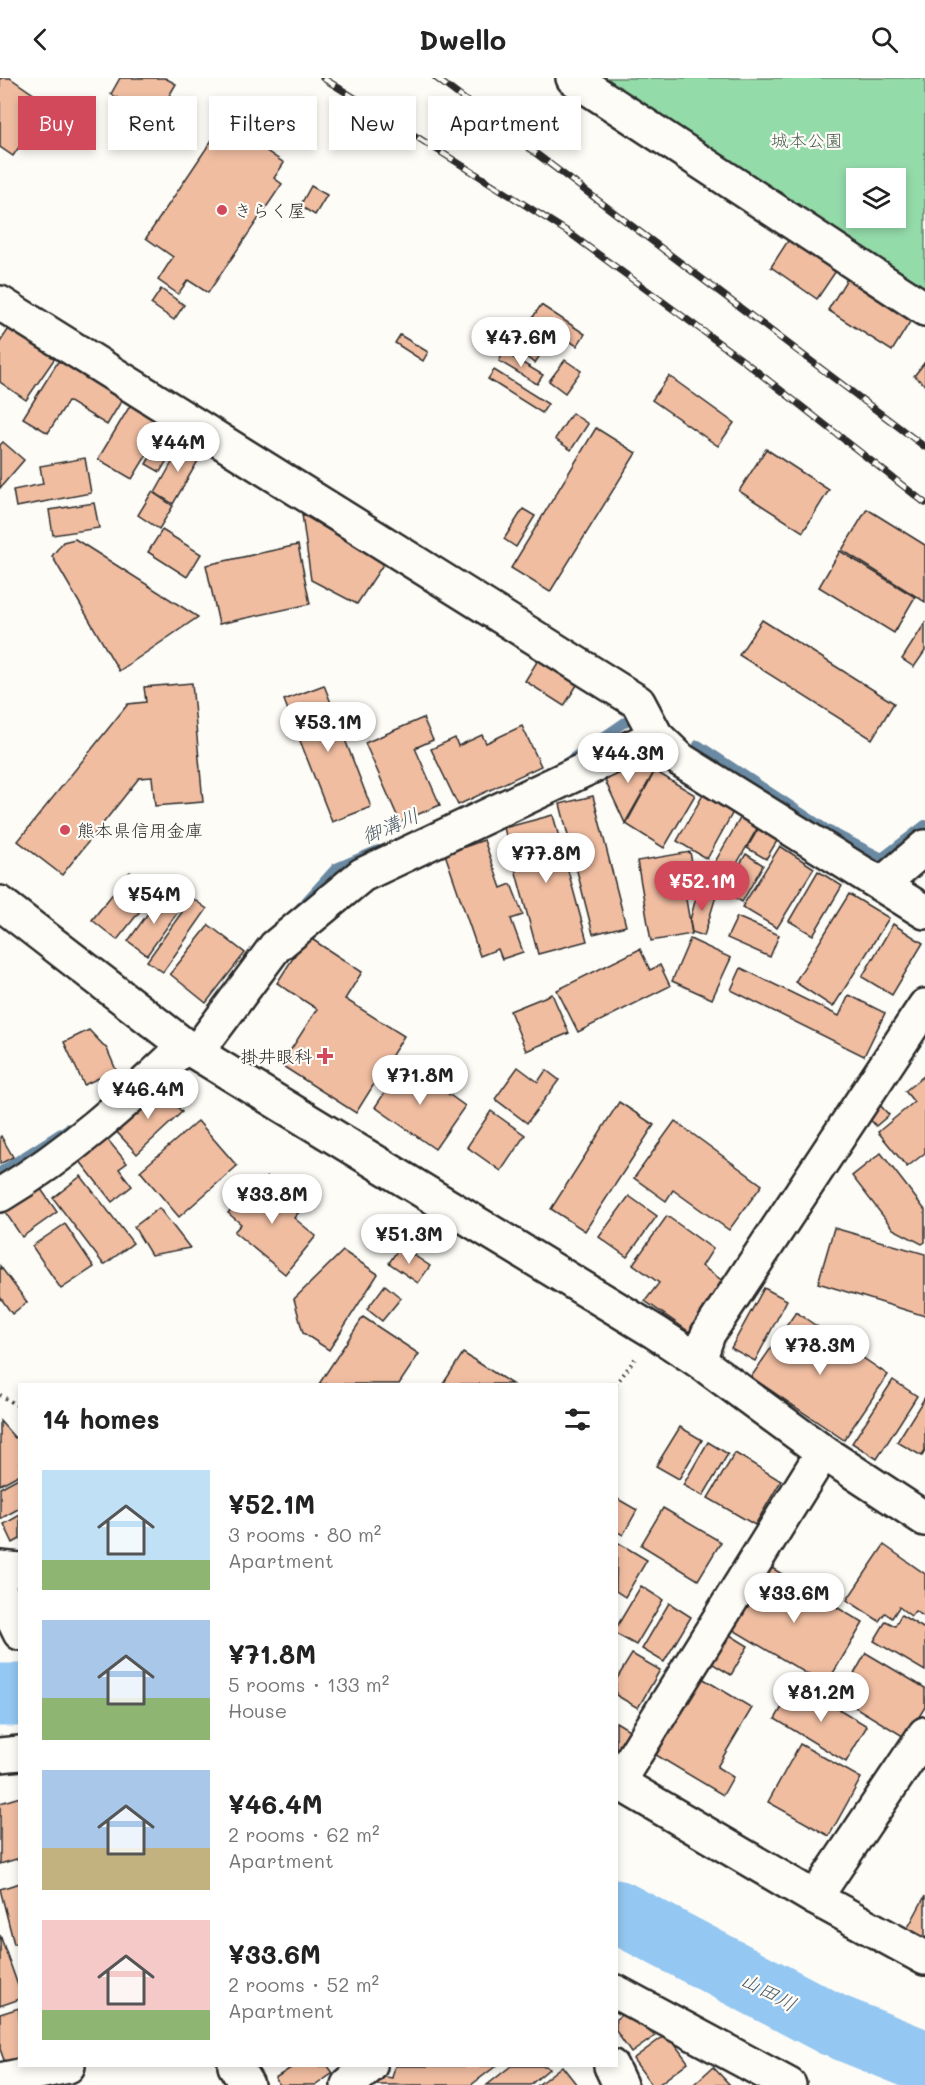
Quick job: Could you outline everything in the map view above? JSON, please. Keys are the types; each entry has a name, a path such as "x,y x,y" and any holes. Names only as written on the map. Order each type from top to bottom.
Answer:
{"street":[{"path":"573,78 925,309"},
{"path":"0,303 638,702 656,736 681,760 925,912"},
{"path":"0,1195 34,1174 115,1112 191,1049 274,947 362,875 656,736"},
{"path":"882,884 925,847"},
{"path":"0,903 191,1049 699,1361 823,1452 925,1519"},
{"path":"699,1361 708,1334 925,1006"},
{"path":"618,1781 823,1452"},
{"path":"0,1568 18,1570"},
{"path":"0,1592 18,1629"},
{"path":"815,1898 925,1734"},
{"path":"0,1755 18,1753"},
{"path":"618,1784 815,1898 925,1958"},
{"path":"618,1993 789,2085"},
{"path":"2,2074 60,2067"},
{"path":"236,2067 248,2085"},
{"path":"348,2085 369,2067"},
{"path":"611,2067 620,2085"}],"path":[{"path":"0,1395 18,1406"}],"green space":[{"name":"城本公園","path":"600,78 925,78 925,289"}],"building":[{"path":"0,78 10,78 36,96 18,96 18,149 13,156 0,147"},
{"path":"120,78 165,78 176,84 169,96 114,96 111,94"},
{"path":"209,144 209,150 265,150 284,163 274,178 282,184 208,293 188,280 178,294 158,280 173,257 146,238"},
{"path":"311,186 327,195 315,215 300,206"},
{"path":"793,233 840,265 817,299 771,267"},
{"path":"848,277 913,317 892,351 828,310"},
{"path":"161,289 184,305 174,320 151,304"},
{"path":"541,305 585,334 577,346 533,317"},
{"path":"10,327 55,358 26,400 0,382 0,342"},
{"path":"400,335 428,352 423,361 395,343"},
{"path":"515,339 540,355 535,363 510,347"},
{"path":"504,352 543,375 537,384 499,361"},
{"path":"59,360 122,400 107,425 68,401 48,433 23,418"},
{"path":"565,360 581,371 565,393 549,381"},
{"path":"925,362 925,385 914,376"},
{"path":"494,370 548,404 542,413 488,379"},
{"path":"669,376 734,423 718,446 652,400"},
{"path":"131,404 165,425 132,479 98,459"},
{"path":"572,413 588,424 571,450 555,439"},
{"path":"596,428 636,453 550,592 511,568"},
{"path":"165,432 179,440 160,472 146,464"},
{"path":"3,442 24,460 0,488 0,445"},
{"path":"183,443 202,454 173,504 155,493"},
{"path":"766,449 829,490 803,532 739,491"},
{"path":"85,458 91,493 16,507 13,490 43,484 40,466"},
{"path":"152,492 173,506 159,529 138,515"},
{"path":"94,503 99,528 53,535 49,510"},
{"path":"523,509 535,516 516,547 504,539"},
{"path":"867,509 925,545 925,602 842,550"},
{"path":"302,514 384,563 357,604 311,580"},
{"path":"162,530 201,554 187,577 148,552"},
{"path":"75,539 198,617 119,671 52,556 63,542"},
{"path":"298,545 310,604 219,624 206,565"},
{"path":"840,551 915,597 894,633 819,587"},
{"path":"762,620 894,703 872,739 739,655"},
{"path":"925,623 925,651 914,667 902,659"},
{"path":"538,660 577,685 564,706 525,681"},
{"path":"192,683 203,802 155,806 152,777 139,778 62,875 18,841 128,704 146,702 144,687"},
{"path":"324,685 371,807 332,822 284,700"},
{"path":"423,718 433,740 415,748 440,805 400,822 365,743"},
{"path":"522,726 541,766 458,805 431,749 455,738 458,746 482,735 486,743"},
{"path":"634,756 655,770 625,823 603,776"},
{"path":"655,771 695,795 664,848 626,824"},
{"path":"703,795 733,812 707,859 677,841"},
{"path":"593,796 626,926 593,934 560,804"},
{"path":"553,815 587,941 538,954 504,828"},
{"path":"742,815 759,825 721,891 704,881"},
{"path":"761,824 780,836 766,859 747,848"},
{"path":"484,840 501,888 511,884 523,915 511,919 523,952 502,959 498,949 480,956 445,854"},
{"path":"780,846 814,868 777,928 742,907"},
{"path":"690,852 695,879 683,882 692,934 651,941 637,861"},
{"path":"746,854 763,865 742,902 724,891"},
{"path":"818,871 842,886 813,935 789,921"},
{"path":"130,872 155,892 117,940 92,920"},
{"path":"698,890 716,896 704,936 692,932 690,920"},
{"path":"849,894 889,918 833,1007 795,982"},
{"path":"161,895 180,909 147,955 128,941"},
{"path":"192,898 207,909 163,972 147,961"},
{"path":"737,917 779,935 770,957 727,938"},
{"path":"893,924 923,943 892,995 862,977"},
{"path":"209,925 245,953 206,1003 170,974"},
{"path":"307,936 362,972 345,999 404,1036 356,1113 281,1065 317,1009 277,983"},
{"path":"690,939 731,958 712,999 672,981"},
{"path":"640,949 650,970 660,965 670,986 578,1032 557,990"},
{"path":"741,968 839,1016 849,995 885,1013 864,1056 731,990"},
{"path":"552,994 569,1033 526,1051 510,1011"},
{"path":"89,1030 107,1049 116,1070 84,1085 64,1042"},
{"path":"405,1063 465,1106 435,1149 375,1107"},
{"path":"518,1067 538,1082 546,1070 559,1080 527,1123 495,1099"},
{"path":"925,1075 925,1153 907,1167 878,1132 914,1102 905,1091"},
{"path":"159,1086 182,1112 137,1154 113,1128"},
{"path":"619,1102 654,1125 585,1231 551,1209"},
{"path":"879,1104 889,1115 876,1126 867,1116"},
{"path":"491,1111 525,1135 501,1171 467,1147"},
{"path":"198,1121 237,1166 179,1217 140,1171"},
{"path":"675,1121 762,1185 729,1230 673,1190 666,1201 634,1178"},
{"path":"103,1134 127,1163 119,1169 132,1186 112,1202 76,1156"},
{"path":"0,1137 13,1157 0,1164"},
{"path":"881,1153 925,1210 925,1242 922,1244 893,1229 852,1176"},
{"path":"81,1176 133,1243 104,1265 53,1198"},
{"path":"267,1177 303,1207 294,1218 316,1236 285,1274 234,1232 241,1224 228,1213 247,1190 253,1195"},
{"path":"36,1182 57,1212 22,1237 1,1206"},
{"path":"629,1196 657,1216 627,1257 599,1237"},
{"path":"159,1208 190,1248 151,1255 134,1227"},
{"path":"667,1216 713,1249 702,1266 727,1284 691,1333 645,1301 659,1283 633,1264"},
{"path":"65,1224 94,1267 61,1289 32,1246"},
{"path":"834,1228 925,1254 925,1316 818,1283"},
{"path":"400,1246 430,1266 418,1283 389,1263"},
{"path":"343,1251 378,1274 329,1350 303,1333 294,1299"},
{"path":"0,1266 27,1302 12,1314 0,1297"},
{"path":"385,1285 401,1298 382,1321 367,1309"},
{"path":"764,1288 787,1300 755,1361 731,1348"},
{"path":"796,1312 888,1375 844,1440 751,1377"},
{"path":"363,1317 419,1354 400,1383 320,1383"},
{"path":"463,1353 510,1383 444,1383"},
{"path":"893,1380 917,1396 877,1459 852,1443"},
{"path":"925,1397 925,1451 922,1456 897,1442"},
{"path":"0,1421 15,1438 18,1436 18,1475 0,1485"},
{"path":"680,1427 702,1440 679,1479 656,1466"},
{"path":"708,1442 728,1454 703,1496 683,1485"},
{"path":"735,1453 781,1481 755,1525 708,1498"},
{"path":"18,1478 18,1509 0,1519 0,1488"},
{"path":"618,1499 637,1510 623,1535 618,1532"},
{"path":"663,1508 721,1542 698,1580 641,1545"},
{"path":"18,1516 18,1540 13,1543 4,1524"},
{"path":"618,1543 647,1560 625,1597 618,1592"},
{"path":"884,1545 925,1574 925,1617 915,1611 911,1616 899,1607 892,1618 885,1613 879,1621 847,1600"},
{"path":"762,1562 863,1623 826,1685 725,1625"},
{"path":"641,1586 663,1600 636,1645 618,1635 618,1625"},
{"path":"669,1603 691,1617 664,1662 642,1649"},
{"path":"901,1615 925,1629 925,1671 874,1641 886,1621 895,1626"},
{"path":"725,1632 748,1646 731,1675 708,1661"},
{"path":"866,1653 925,1688 925,1707 906,1738 840,1698"},
{"path":"632,1654 660,1670 638,1708 618,1696 618,1677"},
{"path":"702,1678 752,1708 717,1767 733,1777 723,1795 656,1755"},
{"path":"796,1683 867,1726 846,1762 775,1719"},
{"path":"618,1723 631,1731 618,1751"},
{"path":"800,1744 861,1778 829,1836 768,1802"},
{"path":"18,1798 18,1859 0,1864 0,1803"},
{"path":"18,1884 18,1943 14,1944 0,1889"},
{"path":"925,1896 925,1947 904,1935"},
{"path":"0,1935 18,1985 18,2000 0,2006"},
{"path":"18,2008 18,2067 8,2071 0,2049 0,2014"},
{"path":"624,2013 655,2036 631,2053 618,2034 618,2018"},
{"path":"667,2034 688,2062 658,2085 652,2085 633,2059"},
{"path":"292,2067 329,2067 333,2073 316,2085 280,2085 275,2078"},
{"path":"395,2067 495,2067 471,2085 369,2085 380,2076 392,2078"},
{"path":"510,2067 547,2067 549,2069 530,2085 487,2085"},
{"path":"563,2067 577,2085 538,2085"},
{"path":"713,2067 730,2085 693,2085"}],"waterway":[{"name":"御溝川","path":"564,764 625,722"},
{"name":"御溝川","path":"698,745 827,830 882,858 925,825"},
{"name":"御溝川","path":"299,909 336,868 378,850"},
{"name":"御溝川","path":"0,1172 69,1128"},
{"name":"山田川","path":"0,1695 18,1695"},
{"name":"山田川","path":"618,1912 833,2025 925,2062"}],"railway":[{"path":"323,78 568,232 745,362 925,503"},
{"path":"436,78 925,447"}],"place":[{"name":"きらく屋","path":"222,210"},
{"name":"熊本県信用金庫","path":"65,830"},
{"name":"掛井眼科","path":"325,1056"}]}
